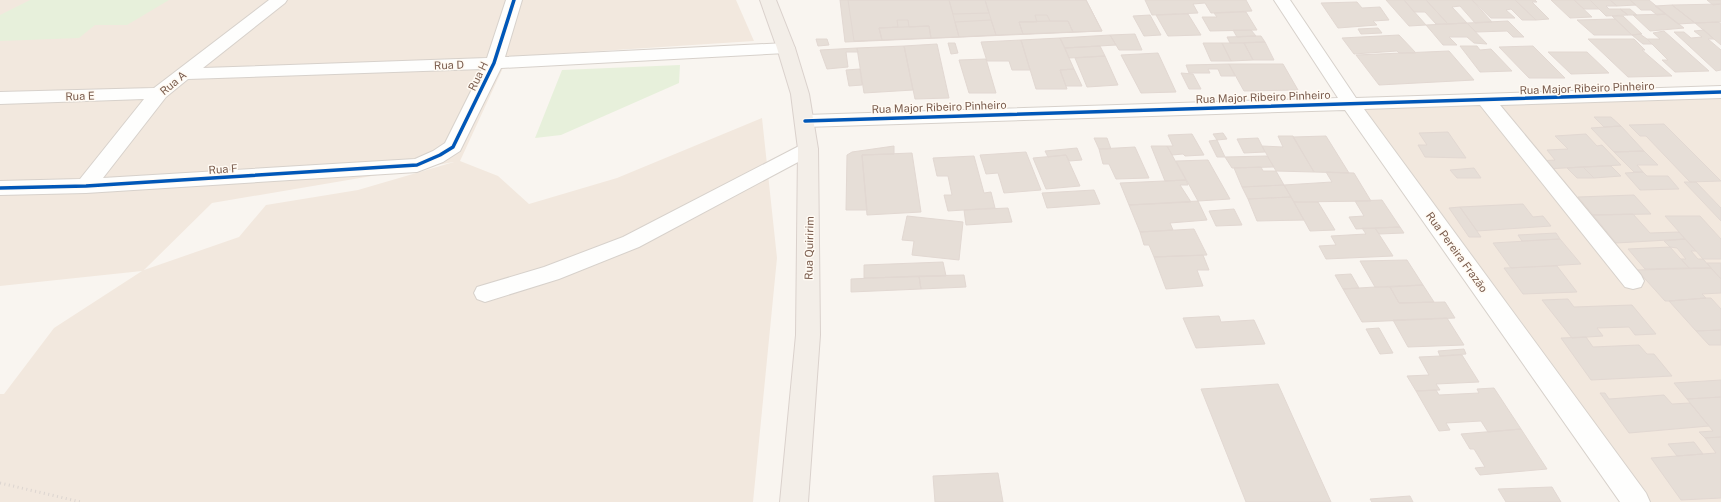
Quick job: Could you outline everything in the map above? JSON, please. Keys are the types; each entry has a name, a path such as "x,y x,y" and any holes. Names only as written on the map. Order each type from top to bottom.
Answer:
{"main road":[{"name":"Rua Quiririm","path":"768,0 786,48 800,94 808,149 808,335 794,502"}],"street":[{"name":"Rua A","path":"86,186 159,93 279,0"},
{"name":"Rua H","path":"445,154 453,147 494,64 514,0"},
{"name":"Rua Pereira Frazão","path":"1282,0 1351,104 1636,502"},
{"name":"Rua D","path":"183,74 494,64 786,48"},
{"name":"Rua Major Ribeiro Pinheiro","path":"805,121 1721,92"},
{"name":"Rua E","path":"0,98 159,93"},
{"path":"1486,100 1633,281"},
{"path":"485,293 551,273 631,242 808,149"},
{"name":"Rua F","path":"0,188 86,186 417,165 445,154"}],"path":[{"path":"0,483 81,502"}],"shaded area":[{"path":"0,0 736,0 754,41 508,57 460,161 498,176 529,204 617,178 762,118 777,258 753,502 0,502 0,394 4,394 54,328 142,271 0,286","holes":["454,162 358,190 266,205 239,237 144,270 212,203"]},
{"path":"1721,92 1721,502 1636,502 1351,104"}],"green space":[{"path":"30,0 169,0 127,25 95,25 79,38 0,41 0,15"},
{"path":"680,65 679,83 561,135 535,138 562,70"}],"building":[{"path":"840,0 1086,0 1102,31 845,42"},
{"path":"848,0 949,0 959,37 931,38 929,26 909,27 908,20 897,20 898,27 879,28 882,40 854,41"},
{"path":"949,0 985,0 989,13 953,14"},
{"path":"985,0 1086,0 1102,31 1073,32 1068,21 1050,21 1047,15 1035,15 1037,22 1019,22 1023,34 996,35"},
{"path":"1145,0 1246,0 1252,11 1211,13 1205,3 1193,4 1198,13 1152,15"},
{"path":"1386,0 1404,0 1426,25 1409,26"},
{"path":"1404,0 1426,0 1448,24 1436,24 1425,12 1414,12"},
{"path":"1426,0 1472,0 1492,22 1475,23 1460,6 1452,7 1467,23 1448,24"},
{"path":"1472,0 1515,0 1536,20 1522,20 1511,9 1506,10 1515,18 1491,18"},
{"path":"1515,0 1535,0 1537,2 1532,2 1549,19 1536,20"},
{"path":"1551,0 1574,0 1592,17 1570,18"},
{"path":"1574,0 1590,0 1599,9 1584,9"},
{"path":"1590,0 1610,0 1617,6 1606,6 1609,9 1620,9 1628,15 1606,16"},
{"path":"1610,0 1630,0 1636,5 1617,6"},
{"path":"1630,0 1649,0 1666,14 1657,15 1651,10 1641,10"},
{"path":"1707,0 1721,0 1721,4 1713,5"},
{"path":"1357,2 1362,8 1380,7 1389,20 1373,21 1377,25 1338,28 1321,3"},
{"path":"1721,4 1721,22 1695,23 1672,5"},
{"path":"1672,5 1695,23 1678,24 1655,6"},
{"path":"1620,9 1630,9 1637,15 1628,15"},
{"path":"1246,12 1257,30 1210,31 1202,17 1217,17 1214,13"},
{"path":"1188,14 1201,35 1168,36 1156,15"},
{"path":"1666,14 1684,28 1650,31 1633,15"},
{"path":"1150,15 1161,35 1144,36 1133,16"},
{"path":"1612,16 1623,16 1642,34 1632,35"},
{"path":"1615,19 1632,35 1594,35 1577,20"},
{"path":"991,20 996,35 959,37 955,22"},
{"path":"1068,21 1073,32 1023,34 1019,22"},
{"path":"1508,21 1524,37 1513,37 1507,31 1476,32 1467,23"},
{"path":"1718,22 1721,24 1721,45 1695,23"},
{"path":"1467,23 1487,44 1474,43 1467,37 1449,37 1457,45 1443,45 1426,25"},
{"path":"929,26 931,38 882,40 879,28"},
{"path":"1378,28 1382,33 1361,34 1358,29"},
{"path":"1233,30 1251,30 1256,36 1237,37"},
{"path":"1704,30 1714,39 1708,39 1721,50 1721,70 1716,71 1674,32 1684,32 1691,38 1702,37 1694,31"},
{"path":"1664,31 1709,71 1675,72 1662,60 1668,60 1647,39 1660,39 1653,33"},
{"path":"1135,34 1142,50 1119,50 1110,35"},
{"path":"1640,34 1652,44 1643,44 1632,35"},
{"path":"1110,35 1116,45 1065,48 1060,38"},
{"path":"1399,35 1416,53 1399,53 1397,51 1354,54 1342,38"},
{"path":"1261,36 1265,42 1230,43 1227,37"},
{"path":"1060,38 1074,69 1060,70 1067,89 1036,89 1021,40"},
{"path":"816,39 827,39 829,45 818,46"},
{"path":"1588,39 1634,39 1645,50 1642,50 1672,76 1628,77"},
{"path":"1021,40 1030,70 1012,70 1009,61 987,61 981,42"},
{"path":"1265,42 1274,60 1253,60 1244,43"},
{"path":"948,43 955,43 958,53 951,54"},
{"path":"1203,43 1222,43 1231,61 1211,61"},
{"path":"1222,43 1244,43 1253,60 1231,61"},
{"path":"937,44 949,98 915,99 904,46"},
{"path":"904,46 913,90 864,93 857,48"},
{"path":"1100,46 1105,56 1069,58 1065,48"},
{"path":"1460,46 1477,46 1480,50 1491,49 1512,71 1480,72"},
{"path":"1533,46 1565,78 1529,78 1499,47"},
{"path":"857,48 858,52 846,52 848,67 827,69 820,50"},
{"path":"1449,51 1474,80 1379,85 1356,55"},
{"path":"1548,52 1587,52 1609,73 1571,74"},
{"path":"1158,53 1176,92 1141,93 1121,55"},
{"path":"1105,56 1118,85 1087,87 1075,58"},
{"path":"986,59 996,93 969,93 959,60"},
{"path":"1229,64 1283,64 1298,90 1244,91"},
{"path":"1229,64 1235,76 1221,76 1218,69 1208,69 1210,73 1189,73 1186,65"},
{"path":"860,69 862,85 849,86 846,70"},
{"path":"1074,69 1082,86 1066,86 1060,70"},
{"path":"1181,73 1193,74 1201,89 1189,89"},
{"path":"1594,117 1611,117 1621,126 1604,127"},
{"path":"1664,124 1721,181 1690,182 1646,136 1640,136 1629,125"},
{"path":"1621,126 1644,151 1614,152 1591,128"},
{"path":"1448,132 1466,158 1425,157 1418,145 1427,145 1419,133"},
{"path":"1223,133 1227,139 1217,140 1213,134"},
{"path":"1192,134 1204,155 1172,155 1167,146 1173,146 1168,135"},
{"path":"1586,134 1597,146 1602,145 1621,165 1545,169 1538,161 1555,160 1547,150 1568,149 1555,136"},
{"path":"1278,136 1293,136 1314,172 1276,171 1262,146 1283,147"},
{"path":"1326,136 1349,173 1314,172 1293,137"},
{"path":"1094,138 1107,138 1111,149 1099,149"},
{"path":"1258,138 1265,152 1244,153 1237,139"},
{"path":"1217,140 1225,157 1217,157 1209,141"},
{"path":"894,146 894,154 862,155 867,210 846,210 847,155 852,152"},
{"path":"1151,146 1167,146 1186,180 1165,181"},
{"path":"1135,147 1149,178 1116,179 1109,164 1103,164 1099,149"},
{"path":"1077,148 1082,160 1069,161 1066,155 1048,157 1045,151"},
{"path":"1644,151 1658,165 1637,165 1643,172 1634,172 1614,152"},
{"path":"1026,152 1041,190 1004,193 998,173 986,174 980,155"},
{"path":"912,153 921,212 867,215 862,155"},
{"path":"1066,155 1080,186 1046,189 1033,158"},
{"path":"974,156 984,193 991,192 995,208 948,211 944,195 952,195 948,176 937,176 933,158"},
{"path":"1267,156 1274,167 1232,168 1225,157"},
{"path":"1208,160 1230,199 1198,201 1176,161"},
{"path":"1611,166 1621,176 1594,178 1583,167"},
{"path":"1261,167 1263,171 1276,171 1284,185 1242,187 1234,168"},
{"path":"1583,167 1594,178 1577,178 1567,168"},
{"path":"1474,168 1481,178 1457,178 1450,170"},
{"path":"1326,172 1354,173 1371,201 1294,202 1284,185 1332,182"},
{"path":"1643,172 1647,176 1668,176 1679,189 1640,190 1625,173"},
{"path":"1186,180 1188,185 1180,185 1191,202 1129,205 1120,183"},
{"path":"1684,182 1696,182 1721,208 1721,221"},
{"path":"1284,185 1291,197 1248,199 1242,187"},
{"path":"1094,190 1100,204 1047,208 1042,193"},
{"path":"1634,195 1651,214 1593,215 1578,197"},
{"path":"1291,197 1304,220 1257,221 1248,199"},
{"path":"1382,200 1400,227 1356,229 1349,217 1364,216 1355,201"},
{"path":"1198,201 1207,220 1170,223 1173,230 1140,232 1129,205"},
{"path":"1294,202 1318,202 1335,230 1310,231"},
{"path":"1523,204 1533,217 1543,216 1551,226 1477,231 1460,207"},
{"path":"1460,207 1481,237 1469,237 1449,208"},
{"path":"1008,208 1012,222 966,225 964,210"},
{"path":"1234,209 1242,225 1216,226 1209,211"},
{"path":"1633,214 1650,233 1679,232 1685,239 1616,243 1593,215"},
{"path":"907,216 963,222 959,260 912,255 914,241 902,240"},
{"path":"1665,216 1700,216 1721,239 1721,259 1703,259"},
{"path":"1400,227 1404,233 1379,234 1375,228"},
{"path":"1362,228 1375,228 1393,256 1326,259 1319,246 1336,245 1331,236 1366,234"},
{"path":"1194,229 1207,255 1154,257 1149,245 1144,245 1140,232"},
{"path":"1556,233 1560,239 1522,241 1518,235"},
{"path":"1560,239 1581,264 1511,268 1493,243"},
{"path":"1685,239 1696,251 1691,251 1698,259 1703,259 1711,268 1689,268 1681,259 1686,259 1677,248 1670,247 1664,241"},
{"path":"1670,247 1689,268 1645,269 1628,249"},
{"path":"1203,255 1209,270 1197,270 1203,286 1166,289 1154,257"},
{"path":"1407,260 1423,285 1375,287 1360,261"},
{"path":"943,262 946,276 864,278 864,265"},
{"path":"1707,263 1721,263 1721,279 1711,268"},
{"path":"1557,266 1577,292 1523,294 1504,268"},
{"path":"1711,268 1721,279 1721,293 1702,294 1706,298 1669,301 1665,301 1637,270"},
{"path":"1351,274 1359,288 1343,289 1335,275"},
{"path":"964,275 966,287 921,289 919,276"},
{"path":"919,276 921,289 851,292 851,279"},
{"path":"1423,285 1434,302 1399,303 1390,287"},
{"path":"1390,287 1399,303 1445,302 1455,318 1362,322 1343,289"},
{"path":"1711,298 1721,309 1721,330 1696,331 1669,301"},
{"path":"1568,299 1574,307 1632,305 1656,334 1635,335 1629,327 1597,328 1603,336 1572,338 1542,300"},
{"path":"1219,316 1221,322 1254,320 1265,344 1196,348 1183,318"},
{"path":"1447,318 1464,345 1408,347 1393,320"},
{"path":"1379,328 1393,353 1380,354 1366,329"},
{"path":"1721,330 1721,345 1709,345 1696,331"},
{"path":"1586,337 1593,347 1639,345 1647,354 1654,354 1672,376 1591,380 1561,338"},
{"path":"1464,349 1466,354 1440,356 1438,351"},
{"path":"1462,355 1479,382 1436,384 1440,390 1416,391 1407,376 1429,375 1419,357"},
{"path":"1721,380 1721,397 1687,399 1674,383"},
{"path":"1278,384 1331,502 1246,502 1201,389"},
{"path":"1494,388 1521,429 1488,432 1481,421 1446,423 1450,430 1439,431 1416,391 1436,390 1439,395 1479,393 1477,389"},
{"path":"1600,393 1605,393 1609,399 1664,395 1672,404 1690,403 1709,426 1629,433"},
{"path":"1721,397 1721,437 1705,438 1699,432 1713,431 1687,399"},
{"path":"1521,429 1547,469 1480,475 1475,468 1485,467 1474,449 1470,449 1461,434"},
{"path":"1721,437 1721,498 1681,500 1651,458 1716,453 1705,438"},
{"path":"1694,442 1703,454 1677,456 1668,444"},
{"path":"998,473 1003,502 935,502 933,476"},
{"path":"1552,487 1561,502 1506,502 1498,489"},
{"path":"1410,496 1413,502 1372,502 1370,499"}],"cycle path":[{"path":"0,188 86,186 417,165 440,155 453,147 494,63 514,0"},
{"path":"805,121 1721,92"}]}
